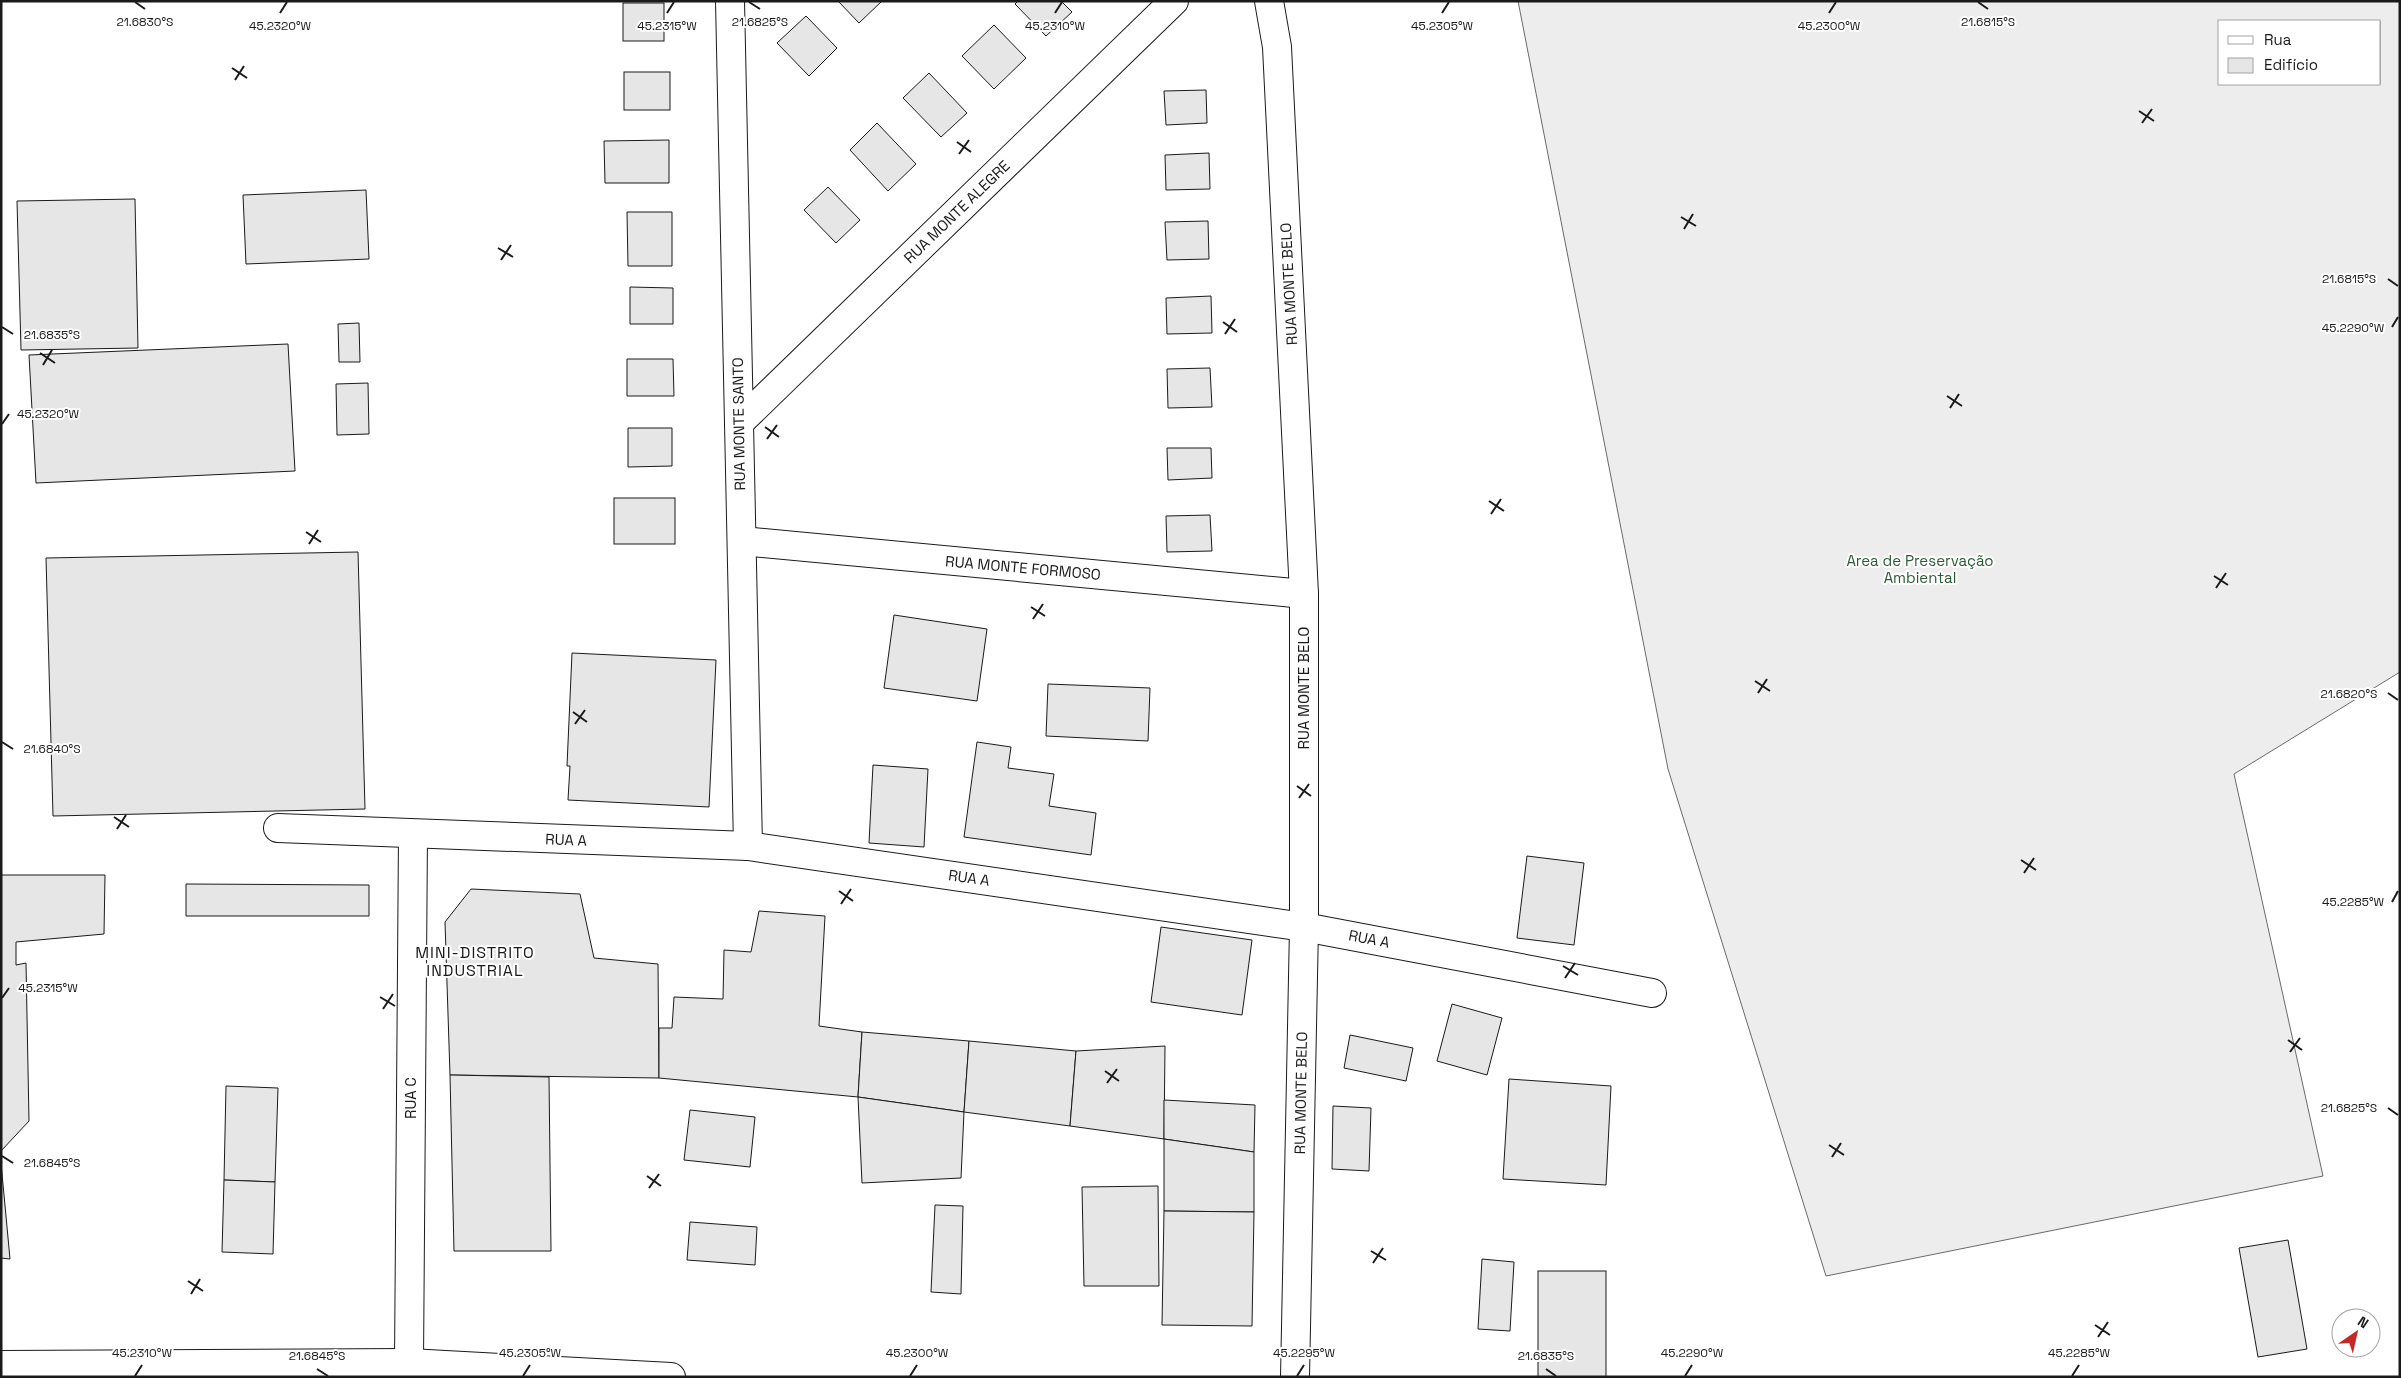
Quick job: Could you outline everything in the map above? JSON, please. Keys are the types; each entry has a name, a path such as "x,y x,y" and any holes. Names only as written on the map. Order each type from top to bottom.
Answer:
{"street":[{"name":"RUA MONTE SANTO","path":"730,1 748,846"},
{"name":"RUA MONTE ALEGRE","path":"739,423 1174,1"},
{"name":"RUA MONTE BELO","path":"1269,1 1277,47 1304,594 1304,927 1295,1377"},
{"name":"RUA MONTE FORMOSO","path":"742,541 1304,594"},
{"name":"RUA A","path":"278,828 748,846 1304,927 1652,993"},
{"name":"RUA C","path":"409,1363 413,834"},
{"path":"1,1365 409,1363 671,1377"}],"shaded area":[{"name":"Area de Preservação Ambiental","path":"1518,1 2400,1 2400,672 2234,774 2323,1176 1826,1276 1668,769"}],"building":[{"path":"838,1 882,1 859,23"},
{"path":"1018,1 1061,1 1072,12 1046,36 1015,4"},
{"path":"623,3 664,3 664,41 623,41"},
{"path":"806,16 837,48 809,76 777,43"},
{"path":"994,25 1026,58 994,89 962,56"},
{"path":"624,72 670,72 670,110 624,110"},
{"path":"929,73 967,113 941,137 903,98"},
{"path":"1206,90 1207,123 1166,125 1164,91"},
{"path":"877,123 916,164 888,191 850,150"},
{"path":"669,140 669,183 605,183 604,141"},
{"path":"1209,153 1210,189 1166,190 1165,155"},
{"path":"828,187 860,220 836,243 804,210"},
{"path":"366,190 369,259 246,264 243,195"},
{"path":"135,199 138,348 21,350 17,201"},
{"path":"627,212 672,212 672,266 628,266"},
{"path":"1208,221 1209,259 1167,260 1165,222"},
{"path":"630,287 673,288 673,324 630,324"},
{"path":"1211,296 1212,333 1167,334 1166,298"},
{"path":"359,323 360,362 339,362 338,324"},
{"path":"288,344 295,471 36,483 29,355"},
{"path":"627,359 673,359 674,396 627,396"},
{"path":"1210,368 1212,407 1168,408 1167,369"},
{"path":"368,383 369,434 337,435 336,384"},
{"path":"628,428 672,428 672,466 628,467"},
{"path":"1167,448 1211,448 1212,478 1168,480"},
{"path":"614,498 675,498 675,544 614,544"},
{"path":"1210,515 1212,551 1167,552 1166,516"},
{"path":"358,552 365,809 53,816 46,558"},
{"path":"894,615 987,629 977,701 884,688"},
{"path":"572,653 716,660 709,807 568,800 570,766 567,766"},
{"path":"1048,684 1150,688 1148,741 1046,736"},
{"path":"977,742 1011,747 1008,768 1054,774 1049,806 1096,813 1091,855 964,837"},
{"path":"873,765 928,769 924,847 869,843"},
{"path":"1527,856 1584,863 1574,945 1517,938"},
{"path":"1,875 105,875 104,934 16,942 16,965 26,963 29,1121 1,1151"},
{"path":"186,884 369,885 369,916 186,916"},
{"path":"471,889 580,894 594,958 658,964 659,1078 450,1075 445,922"},
{"path":"759,911 825,916 819,1026 862,1032 858,1097 659,1078 659,1028 672,1028 674,997 723,999 724,950 751,952"},
{"path":"1161,927 1252,940 1242,1015 1151,1002"},
{"path":"1452,1004 1502,1018 1487,1075 1437,1061"},
{"path":"862,1032 969,1041 964,1112 858,1097"},
{"path":"1350,1035 1413,1048 1406,1081 1344,1068"},
{"path":"969,1041 1076,1051 1070,1126 964,1112"},
{"path":"1165,1046 1164,1139 1070,1126 1076,1051"},
{"path":"450,1075 549,1077 551,1251 454,1251"},
{"path":"1509,1079 1611,1086 1606,1185 1503,1179"},
{"path":"226,1086 278,1088 275,1182 224,1180"},
{"path":"858,1097 964,1112 961,1178 862,1183"},
{"path":"1164,1100 1255,1105 1254,1152 1164,1139"},
{"path":"1333,1106 1371,1108 1369,1171 1332,1169"},
{"path":"690,1110 755,1117 750,1167 684,1160"},
{"path":"1164,1139 1254,1152 1254,1212 1164,1211"},
{"path":"1,1163 10,1259 1,1258"},
{"path":"224,1180 275,1182 273,1254 222,1252"},
{"path":"1158,1186 1159,1286 1084,1286 1082,1187"},
{"path":"935,1205 963,1206 961,1294 931,1292"},
{"path":"1164,1211 1254,1212 1252,1326 1162,1325"},
{"path":"690,1222 757,1227 755,1265 687,1260"},
{"path":"2288,1240 2307,1349 2258,1357 2239,1248"},
{"path":"1482,1259 1514,1262 1510,1331 1478,1329"},
{"path":"1538,1271 1606,1271 1606,1377 1538,1377"}],"district":[{"name":"MINI-DISTRITO INDUSTRIAL","path":"475,961"}]}
